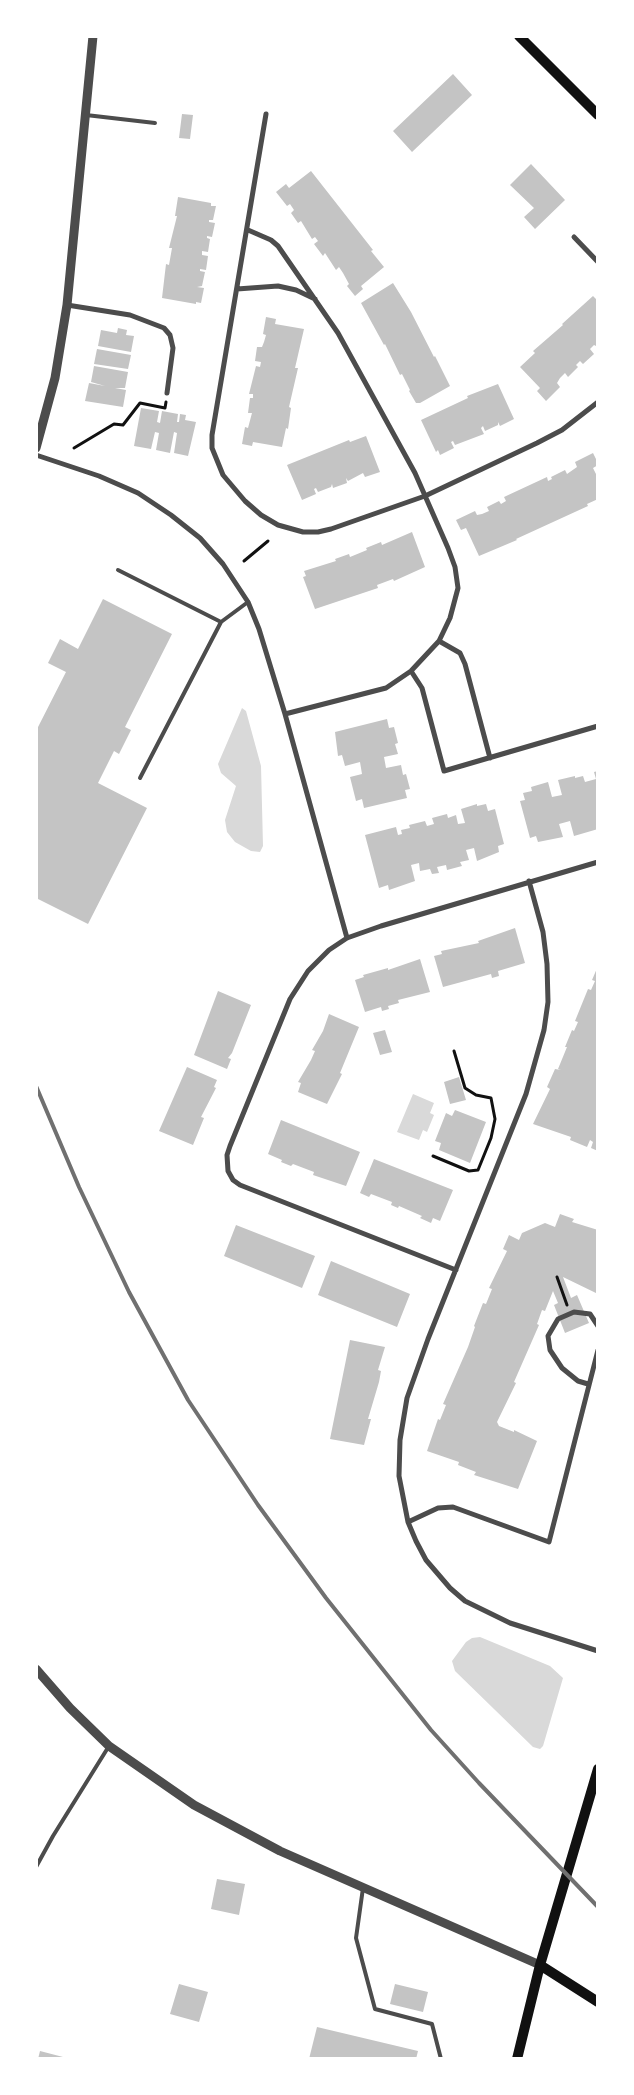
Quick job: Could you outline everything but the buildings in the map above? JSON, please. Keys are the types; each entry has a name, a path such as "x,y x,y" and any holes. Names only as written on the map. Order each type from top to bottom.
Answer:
{"main road":[{"path":"520,36 598,115"},
{"path":"517,2059 540,1965 598,1770"},
{"path":"540,1965 598,2002"}],"street":[{"path":"36,448 55,378 67,305 93,36"},
{"path":"266,114 212,435 216,460 234,489 260,515 278,525 303,532 318,532 331,529 425,496 550,436 579,418 598,402"},
{"path":"248,230 271,240 278,246 338,333 405,453 455,567 458,588 450,618 439,641 411,672 386,688 285,714"},
{"path":"574,237 598,262"},
{"path":"237,290 278,286 296,290 315,299"},
{"path":"67,305 130,315 164,328 170,335 174,348 167,393"},
{"path":"36,455 99,476 138,493 171,514 200,538 223,564 248,602 259,630 285,714 346,938"},
{"path":"439,641 460,653 465,664 490,758"},
{"path":"411,672 422,688 444,771 598,726"},
{"path":"456,1270 240,1185 233,1180 228,1171 230,1146 290,1000 308,971 328,950 346,938 529,881 598,862"},
{"path":"529,881 543,932 547,964 548,1002 544,1030 526,1094 415,1374 403,1417 399,1476 408,1522 426,1560 437,1575 465,1601 510,1623 598,1650"},
{"path":"588,1384 578,1381 562,1368 550,1350 548,1336 558,1319 574,1312 590,1314 596,1320 598,1326"},
{"path":"408,1522 438,1508 453,1507 549,1542 598,1350"},
{"path":"36,1669 70,1708 109,1746 194,1805 280,1851 540,1965"}],"lane":[{"path":"86,115 155,123"},
{"path":"118,570 221,622"},
{"path":"140,778 221,622 248,602"},
{"path":"36,1868 53,1836 109,1746"},
{"path":"362,1888 356,1938 375,2009 432,2024 441,2059"}],"path":[{"path":"74,448 114,424 123,425 140,403 165,408 167,393"},
{"path":"244,561 268,541"},
{"path":"433,1156 469,1172 478,1170 491,1138 495,1118 491,1098 476,1095 464,1088 454,1051"},
{"path":"557,1277 567,1306"}],"shaded area":[{"path":"242,708 246,711 261,766 263,846 260,852 251,851 235,842 227,832 225,820 236,786 221,773 218,764"},
{"path":"413,1094 434,1103 430,1113 434,1115 427,1132 423,1130 419,1140 397,1132"},
{"path":"480,1637 550,1666 563,1678 543,1746 540,1749 533,1747 455,1671 452,1661 466,1642 472,1638"}],"railway":[{"path":"36,1086 79,1187 129,1292 188,1400 258,1505 326,1598 431,1730 598,1907"}]}
